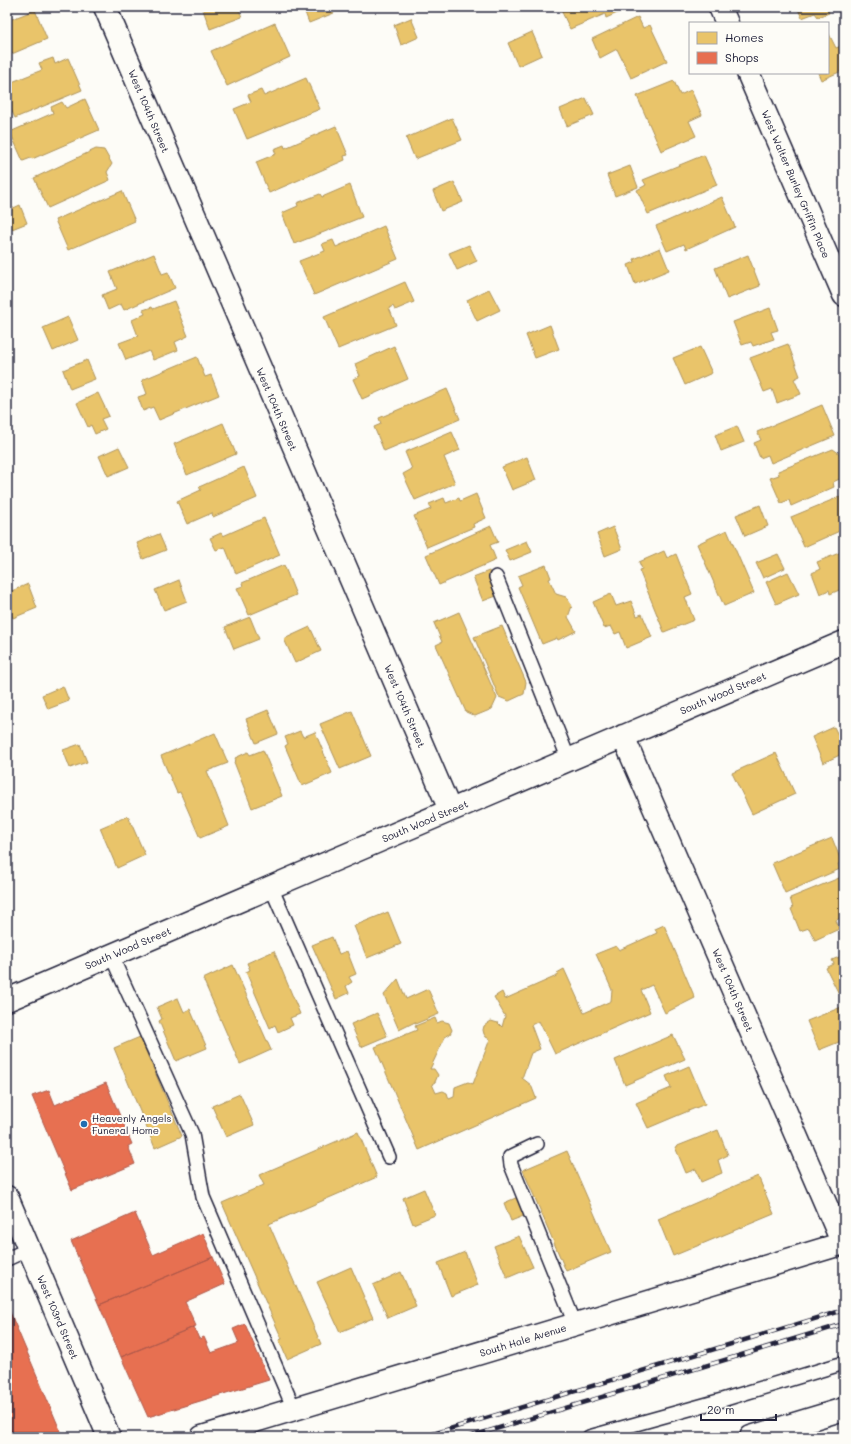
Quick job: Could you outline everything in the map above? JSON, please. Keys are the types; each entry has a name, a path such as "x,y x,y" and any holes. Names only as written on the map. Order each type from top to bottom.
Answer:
{"street":[{"name":"West 104th Street","path":"105,7 450,810"},
{"path":"720,7 727,22"},
{"name":"West Walter Burley Griffin Place","path":"748,74 844,295"},
{"name":"South Wood Street","path":"7,1000 844,642"},
{"name":"West 104th Street","path":"623,736 843,1244"},
{"name":"West 103rd Street","path":"7,1197 109,1437"},
{"name":"South Hale Avenue","path":"202,1437 843,1244"},
{"path":"763,1435 844,1409"}],"lane":[{"path":"496,576 569,760"},
{"path":"271,887 389,1157"},
{"path":"111,955 192,1134 203,1197 294,1409"},
{"path":"537,1144 510,1157 511,1165 575,1324"},
{"path":"7,1259 29,1249"},
{"path":"589,1437 722,1400 844,1363"}],"building: Homes":[{"path":"202,7 238,7 242,17 210,29"},
{"path":"303,7 331,7 334,13 309,23"},
{"path":"567,7 631,7 606,18 605,14 570,29 561,10"},
{"path":"797,7 831,7 827,9 829,13 818,17 815,13 802,18"},
{"path":"35,10 47,39 7,56 7,21"},
{"path":"638,17 643,28 650,25 667,61 631,78 617,49 600,58 592,39"},
{"path":"411,18 419,37 401,45 394,25"},
{"path":"275,23 290,57 227,86 211,51"},
{"path":"532,32 542,55 518,66 508,43"},
{"path":"829,34 836,48 844,45 844,70 821,80 818,74 829,74"},
{"path":"53,58 55,64 68,58 82,90 15,118 7,101 7,84 42,70 39,63"},
{"path":"306,78 320,109 247,139 234,109 251,102 248,95 261,90 264,96"},
{"path":"674,81 680,95 691,90 702,115 689,121 696,136 661,151 637,96"},
{"path":"586,98 594,115 567,126 560,109"},
{"path":"85,99 99,130 32,159 23,161 10,132 53,113 51,107 62,102 66,108"},
{"path":"452,118 462,140 415,159 406,138"},
{"path":"336,126 348,155 344,156 345,160 269,193 256,162 276,154 274,149 284,145 285,148"},
{"path":"96,149 104,150 112,164 107,172 110,180 48,208 34,178"},
{"path":"704,155 717,185 648,214 637,190 646,185 643,180"},
{"path":"630,166 638,187 615,196 607,175"},
{"path":"454,182 463,202 441,211 433,191"},
{"path":"350,185 362,217 294,244 282,213 298,206 297,203 320,194 322,197"},
{"path":"122,191 135,221 68,250 55,220"},
{"path":"722,197 735,227 686,249 684,244 667,251 656,226"},
{"path":"20,205 27,223 7,231 7,211"},
{"path":"384,226 398,259 314,295 299,261 325,251 322,244 333,240 336,247"},
{"path":"469,245 477,261 457,270 449,253"},
{"path":"660,248 669,270 635,284 628,265 635,262 634,259"},
{"path":"154,254 162,274 168,272 175,288 124,310 121,304 108,310 102,295 117,289 110,272"},
{"path":"748,255 760,286 727,299 715,268"},
{"path":"405,282 414,302 395,310 393,306 389,308 396,325 338,349 324,317"},
{"path":"489,289 500,310 477,321 467,300"},
{"path":"174,301 188,336 175,342 178,350 153,360 149,351 126,360 119,343 138,336 132,320 145,314 143,310 152,307 153,309"},
{"path":"770,308 778,330 771,332 774,339 753,346 751,342 742,345 733,322"},
{"path":"68,317 78,340 53,351 43,328"},
{"path":"550,325 559,349 535,358 526,335"},
{"path":"788,344 800,376 794,379 801,394 777,403 772,389 764,392 750,358"},
{"path":"394,346 408,379 362,399 353,379 360,376 355,364"},
{"path":"700,347 712,373 685,385 673,358"},
{"path":"197,357 205,377 211,375 219,395 159,420 153,407 143,411 138,397 147,394 142,380"},
{"path":"87,360 95,379 70,389 63,370"},
{"path":"447,389 460,419 384,451 374,427 381,424 379,418"},
{"path":"98,393 109,416 101,419 106,429 95,434 91,425 88,427 77,403"},
{"path":"822,405 835,436 771,463 768,455 760,458 754,443 761,440 757,432"},
{"path":"223,423 236,454 187,475 174,444"},
{"path":"737,426 744,442 721,451 715,435"},
{"path":"452,432 460,450 444,457 455,483 415,500 403,474 412,469 405,452"},
{"path":"119,447 129,467 108,476 99,456"},
{"path":"833,449 840,454 844,461 844,477 833,482 834,487 791,506 789,500 781,503 770,478 779,475 778,471"},
{"path":"527,457 536,480 512,490 502,467"},
{"path":"244,467 257,498 213,517 212,513 187,524 177,501 201,490 199,487"},
{"path":"476,494 486,518 473,524 474,527 427,547 414,516 431,509 429,504 444,498 446,503 459,498 460,501"},
{"path":"844,495 844,529 804,547 791,517"},
{"path":"760,505 768,526 745,536 736,515"},
{"path":"264,518 280,555 236,574 225,547 216,550 210,538 221,533 223,536"},
{"path":"491,526 498,542 490,545 496,560 439,585 426,555"},
{"path":"613,527 622,549 605,556 597,534"},
{"path":"727,530 754,593 724,606 697,544"},
{"path":"159,534 166,550 143,559 137,543"},
{"path":"527,541 532,552 510,561 505,550"},
{"path":"664,551 667,558 676,554 692,594 685,597 694,620 664,632 639,570 642,569 639,562"},
{"path":"844,551 844,588 830,594 829,590 820,594 812,573 820,569 817,562"},
{"path":"778,554 785,568 763,578 756,563"},
{"path":"284,565 296,595 249,615 237,588 243,586 242,583"},
{"path":"546,565 551,578 549,579 556,594 566,597 572,606 568,617 576,631 558,640 557,638 542,644 518,587 522,585 518,576"},
{"path":"489,571 499,595 483,601 473,577"},
{"path":"788,572 799,594 776,604 766,582"},
{"path":"179,580 187,601 164,610 155,590"},
{"path":"28,584 37,608 13,618 7,604 7,593"},
{"path":"611,594 616,606 631,601 637,616 642,614 652,637 626,648 620,632 615,634 611,626 604,628 593,602"},
{"path":"459,612 497,698 492,709 475,716 466,712 436,645 442,642 434,623"},
{"path":"250,617 259,639 234,649 225,627"},
{"path":"502,626 526,682 524,694 509,701 499,697 474,637"},
{"path":"310,627 321,651 295,663 284,639"},
{"path":"63,686 69,701 48,709 42,695"},
{"path":"268,710 278,734 256,743 246,719"},
{"path":"352,711 371,756 340,769 320,724"},
{"path":"834,727 844,747 844,753 823,763 812,737"},
{"path":"300,731 303,737 315,732 332,773 302,786 285,746 288,744 285,737"},
{"path":"215,733 228,763 207,771 229,826 200,838 180,792 177,793 161,756"},
{"path":"80,744 87,762 70,768 63,750"},
{"path":"263,750 282,796 252,808 234,762 236,760 235,758 248,752 250,755"},
{"path":"776,753 795,794 752,814 732,773"},
{"path":"128,816 145,855 117,868 100,828"},
{"path":"832,838 842,863 838,864 840,869 785,893 772,863"},
{"path":"844,876 844,911 841,912 843,917 836,920 839,929 815,940 809,928 800,931 791,909 793,908 790,898"},
{"path":"388,912 401,944 367,958 354,926"},
{"path":"664,925 695,998 665,1013 652,985 641,990 650,1012 555,1054 539,1021 531,1025 540,1049 531,1053 522,1078 531,1085 536,1098 419,1150 375,1047 417,1030 415,1026 435,1018 437,1023 442,1021 449,1023 452,1030 450,1034 445,1037 430,1069 434,1069 438,1075 435,1082 432,1084 436,1093 443,1091 447,1093 449,1099 454,1097 455,1087 468,1082 473,1084 490,1039 484,1034 484,1026 491,1021 498,1023 502,1027 505,1016 494,997 502,992 505,999 559,975 557,973 564,969 584,1013 611,1001 612,990 596,954 616,946 619,950 657,933 655,929"},
{"path":"332,937 339,954 347,951 356,974 349,977 352,982 346,986 349,993 336,999 312,945"},
{"path":"274,951 300,1014 290,1018 293,1025 278,1032 275,1025 270,1028 246,972 250,970 247,963"},
{"path":"844,955 844,991 839,994 826,968 834,964 832,960"},
{"path":"233,965 271,1050 240,1064 203,979"},
{"path":"398,979 406,999 428,989 439,1014 415,1024 415,1022 399,1030 384,995"},
{"path":"178,998 184,1012 190,1009 207,1048 176,1061 159,1021 162,1019 157,1007"},
{"path":"844,1006 844,1040 819,1050 807,1021"},
{"path":"377,1013 387,1036 361,1047 351,1024"},
{"path":"673,1035 685,1059 625,1085 615,1060"},
{"path":"140,1037 182,1136 155,1148 114,1048"},
{"path":"689,1066 705,1104 648,1128 636,1103 671,1088 666,1076"},
{"path":"240,1094 254,1125 226,1137 212,1106"},
{"path":"718,1130 728,1155 718,1160 722,1173 701,1182 696,1169 686,1173 675,1147"},
{"path":"358,1132 377,1177 269,1224 321,1344 287,1359 279,1340 282,1339 222,1203 264,1185 259,1175"},
{"path":"567,1151 611,1252 566,1271 523,1170"},
{"path":"758,1176 774,1214 673,1256 658,1219"},
{"path":"424,1189 435,1215 413,1224 403,1198"},
{"path":"518,1197 526,1215 511,1221 504,1203"},
{"path":"519,1236 533,1267 507,1278 494,1246"},
{"path":"465,1252 478,1285 451,1296 438,1263"},
{"path":"351,1267 373,1318 340,1332 317,1282"},
{"path":"401,1272 416,1306 388,1318 373,1285"}],"building: Shops":[{"name":"Heavenly Angels Funeral Home","path":"106,1083 132,1144 128,1146 135,1164 72,1190 32,1096 49,1090 55,1105"},
{"path":"135,1213 153,1255 203,1233 213,1257 99,1305 71,1241"},
{"path":"213,1257 225,1284 185,1302 196,1326 121,1357 99,1305"},
{"path":"7,1305 63,1437 13,1437 7,1422"},
{"path":"245,1324 269,1380 148,1417 121,1357 194,1327 199,1339 204,1337 211,1353 239,1343 233,1329"}],"railway":[{"path":"423,1437 844,1310"},
{"path":"469,1437 844,1324"}],"place":[{"name":"Heavenly Angels Funeral Home","path":"84,1124"}]}
